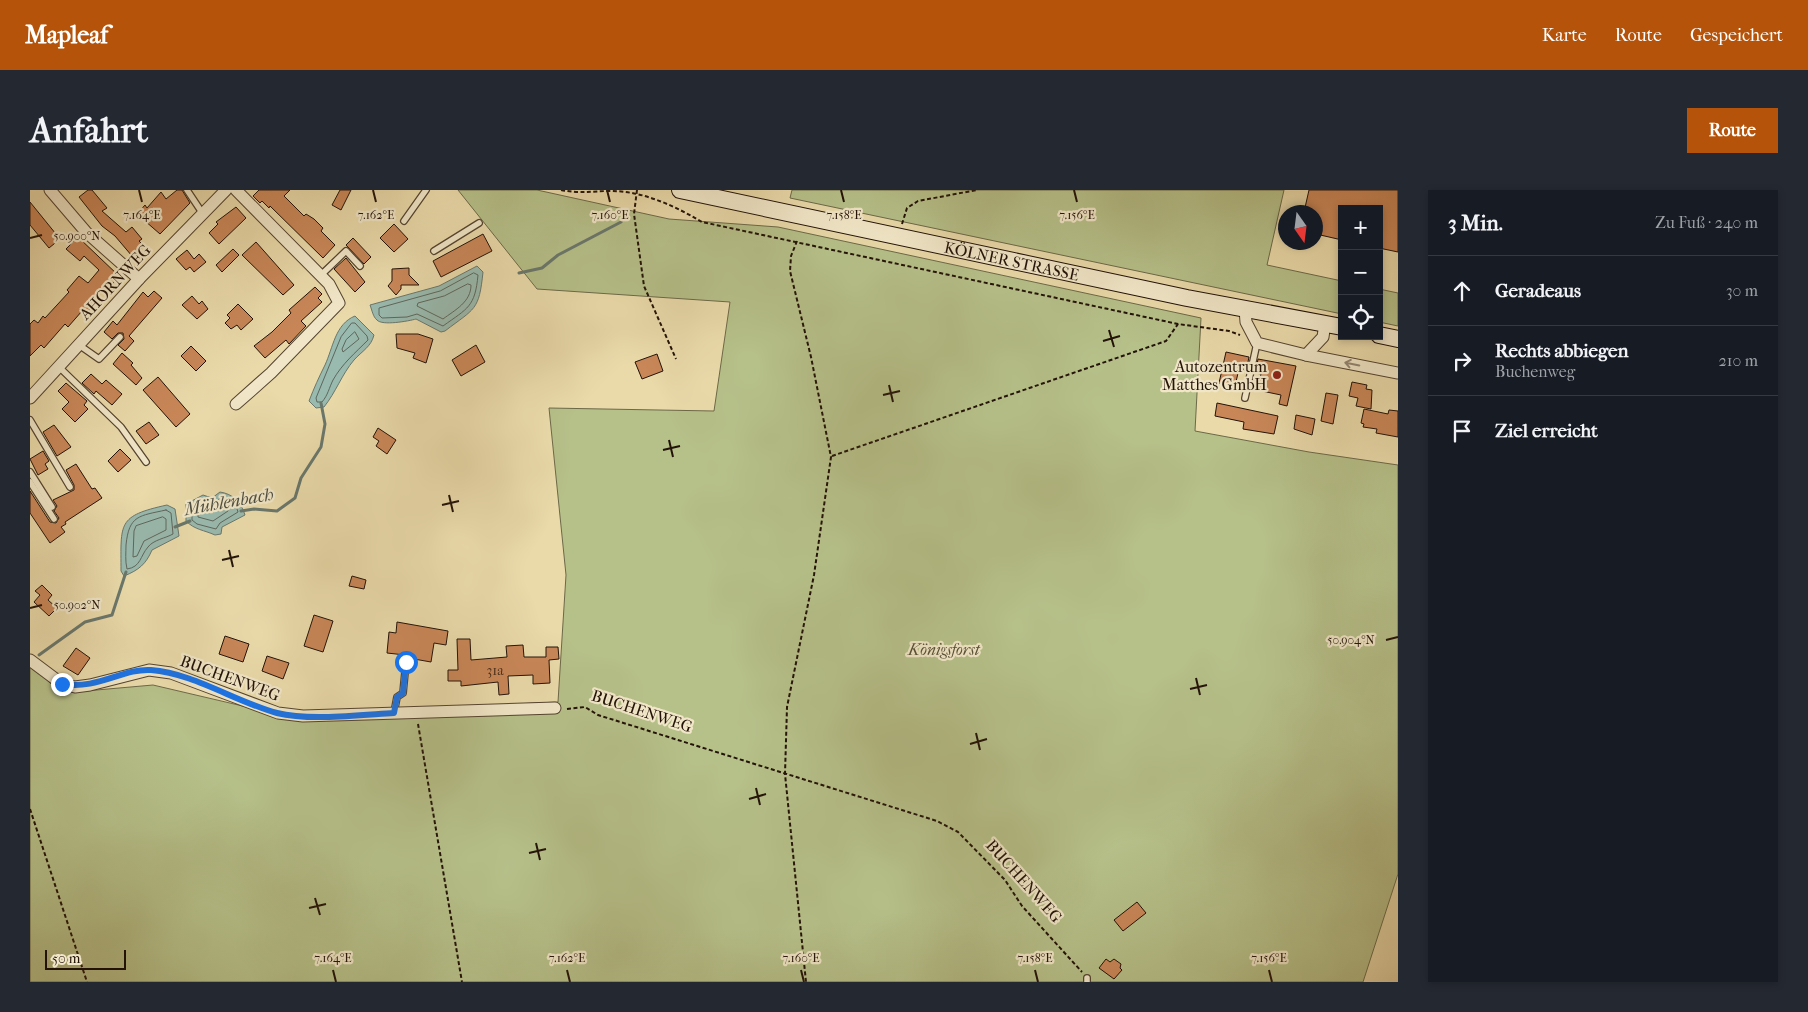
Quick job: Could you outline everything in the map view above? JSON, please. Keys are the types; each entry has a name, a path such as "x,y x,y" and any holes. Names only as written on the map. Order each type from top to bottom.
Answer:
{"main road":[{"name":"KÖLNER STRASSE","path":"680,190 710,193 1245,309 1338,326"},
{"path":"1383,336 1398,339"}],"street":[{"path":"50,190 86,232 139,279"},
{"name":"AHORNWEG","path":"32,393 59,367 139,279 226,190"},
{"path":"236,190 321,275 329,284 339,303 271,373 236,404"},
{"path":"1245,309 1246,322 1257,343 1306,355 1398,373"},
{"path":"1306,355 1323,337 1325,323"},
{"name":"BUCHENWEG","path":"30,660 52,679 62,684 75,686 90,685 149,670 171,673 278,713 303,716 555,708"}],"lane":[{"path":"186,190 203,214"},
{"path":"404,221 426,190"},
{"path":"434,251 479,223"},
{"path":"321,275 346,250 360,266"},
{"path":"79,345 99,359 120,337"},
{"path":"1245,398 1257,343"},
{"path":"59,367 121,427 146,462"},
{"path":"30,420 70,487"},
{"path":"30,472 52,507"},
{"path":"30,482 54,519"},
{"path":"394,713 397,697 403,693 406,662"}],"path":[{"path":"562,190 582,194 612,191 636,195 674,206 702,222 1178,324 1229,331 1257,343"},
{"path":"637,190 634,214 644,286 676,359"},
{"path":"902,225 907,208 918,201 977,190"},
{"path":"797,241 791,256 790,271 812,357 831,457 814,575 787,707 785,774 806,982"},
{"path":"831,457 1166,341 1178,324"},
{"name":"BUCHENWEG","path":"555,708 568,710 585,707 596,714 937,820 958,832 1005,880 1022,906 1056,941 1087,980"},
{"path":"416,712 462,982"},
{"path":"30,809 87,982"}],"green space":[{"name":"Königsforst","path":"458,190 537,190 669,219 778,227 1201,318 1195,431 1309,452 1398,465 1398,874 1363,982 30,982 30,665 57,689 74,692 153,685 281,715 558,702 566,575 549,408 714,411 730,302 537,289"},
{"path":"792,190 1284,190 1281,205 1278,205 1278,216 1267,265 1338,280 1338,313 790,198"},
{"path":"1383,290 1398,293 1398,326 1383,323"}],"water":[{"path":"477,266 483,272 477,302 469,313 445,331 441,332 416,319 384,323 377,320 374,315 370,305 439,286"},
{"path":"355,316 374,335 373,339 350,365 324,407 316,408 309,401 336,337 343,325"},
{"path":"220,492 236,499 245,515 222,527 221,534 215,535 196,528 186,521 186,504 203,495 212,498"},
{"path":"167,505 175,509 179,536 152,550 141,566 124,576 121,571 121,542 125,524 130,518 139,513"}],"building":[{"path":"88,190 92,190 107,208 102,211 126,232 132,227 142,239 139,241 144,246 132,256 115,236 102,226 79,197"},
{"path":"177,190 182,190 190,203 160,234 137,214 145,205 147,208 161,192 166,199"},
{"path":"259,190 290,190 284,196 304,216 306,214 314,219 323,228 321,231 335,245 323,258 270,206 269,208 262,201 260,203 253,196"},
{"path":"340,190 351,190 341,210 332,205"},
{"path":"1309,190 1398,190 1398,252 1383,249 1383,205 1338,205 1338,239 1323,236 1323,205 1306,205"},
{"path":"30,202 60,239 49,248 30,225"},
{"path":"236,207 246,218 219,244 209,233 218,224 216,222"},
{"path":"394,224 408,239 394,252 380,238"},
{"path":"483,234 492,251 441,277 433,261"},
{"path":"78,237 119,276 109,288 105,285 90,302 94,305 86,314 82,311 68,327 65,324 44,348 41,345 30,356 30,324 34,320 38,323 43,316 45,318 69,292 67,290 79,276 88,283 99,270 84,256 80,261 66,249"},
{"path":"353,238 371,257 364,264 346,245"},
{"path":"256,242 294,285 283,295 242,255"},
{"path":"233,249 239,255 222,272 216,265"},
{"path":"187,250 194,259 199,254 206,262 194,272 190,267 186,270 176,259"},
{"path":"346,258 365,282 355,292 334,269"},
{"path":"409,268 409,275 419,285 401,285 401,289 396,295 388,286 392,281 392,269"},
{"path":"315,287 322,294 318,298 322,302 301,321 306,326 289,344 286,340 265,358 254,346 272,332 291,313 289,310"},
{"path":"154,291 162,298 129,336 134,341 125,351 118,345 124,339 123,333 118,333 112,339 104,332 113,321 117,325 143,292 148,297"},
{"path":"192,296 199,304 202,301 208,309 197,319 182,305"},
{"path":"238,304 253,319 241,330 237,325 231,329 225,323 230,318 227,315"},
{"path":"396,334 418,334 433,339 426,363 413,358 415,353 397,348"},
{"path":"476,345 485,362 461,376 452,360"},
{"path":"191,346 206,361 196,371 181,356"},
{"path":"1226,352 1249,357 1246,371 1239,369 1235,386 1219,383"},
{"path":"122,353 133,363 131,365 142,378 136,385 113,364"},
{"path":"657,354 663,371 642,379 635,362"},
{"name":"Autozentrum Matthes GmbH","path":"1258,359 1296,366 1287,406 1279,404 1281,395 1257,390 1261,374 1255,373"},
{"path":"91,374 102,384 106,380 122,394 112,405 96,391 94,394 82,383"},
{"path":"158,377 190,414 176,427 143,390"},
{"path":"1352,382 1367,385 1366,389 1372,390 1371,409 1356,406 1358,398 1349,396"},
{"path":"66,383 87,401 84,405 88,409 75,422 62,409 69,402 58,391"},
{"path":"1326,393 1338,395 1333,424 1321,421"},
{"path":"1217,403 1278,416 1274,434 1243,429 1244,422 1215,416"},
{"path":"1364,409 1388,414 1389,410 1398,411 1398,437 1376,433 1377,429 1363,427 1364,424 1361,423"},
{"path":"1296,415 1315,419 1312,435 1294,429"},
{"path":"149,422 159,435 146,444 136,431"},
{"path":"54,425 71,447 57,456 43,432"},
{"path":"378,428 396,440 387,454 376,446 379,441 373,437"},
{"path":"120,449 131,460 118,472 108,461"},
{"path":"43,451 49,461 45,464 48,469 38,475 30,459"},
{"path":"76,464 92,489 95,488 102,498 65,522 66,524 61,527 65,532 50,543 30,513 30,491 50,522 56,523 59,518 54,511 57,506 53,500 74,490 74,485 66,470"},
{"path":"352,576 366,580 364,589 349,586"},
{"path":"42,585 52,595 48,600 57,608 49,616 34,602 40,595 35,591"},
{"path":"314,615 333,621 323,652 304,646"},
{"path":"397,622 448,631 446,645 434,643 431,662 414,659 414,656 387,653 389,632 396,633"},
{"path":"225,636 249,644 243,662 219,654"},
{"path":"457,639 470,639 471,660 507,657 506,646 523,645 524,657 546,657 546,647 558,647 559,659 549,660 550,683 533,684 533,675 508,676 509,694 499,695 498,682 461,686 461,681 448,681 448,670 458,670"},
{"path":"76,648 90,658 78,675 63,666"},
{"path":"267,656 289,663 283,679 262,671"},
{"path":"1137,902 1146,913 1123,931 1114,920"},
{"path":"1106,959 1110,962 1114,959 1121,964 1120,968 1122,970 1114,979 1099,968"}],"waterway":[{"name":"Mühlenbach","path":"519,273 542,268 558,255 621,222"},
{"name":"Mühlenbach","path":"241,511 254,509 277,511 295,498 301,478 321,447 325,424 321,403"},
{"name":"Mühlenbach","path":"175,527 190,521"},
{"name":"Mühlenbach","path":"39,655 85,622 112,615 126,572"}],"place":[{"name":"Autozentrum Matthes GmbH","path":"1277,375"}],"route":[{"path":"62,684 75,686 90,685 149,670 171,673 278,713 303,716 351,716 394,713 397,697 403,693 406,662"}]}
